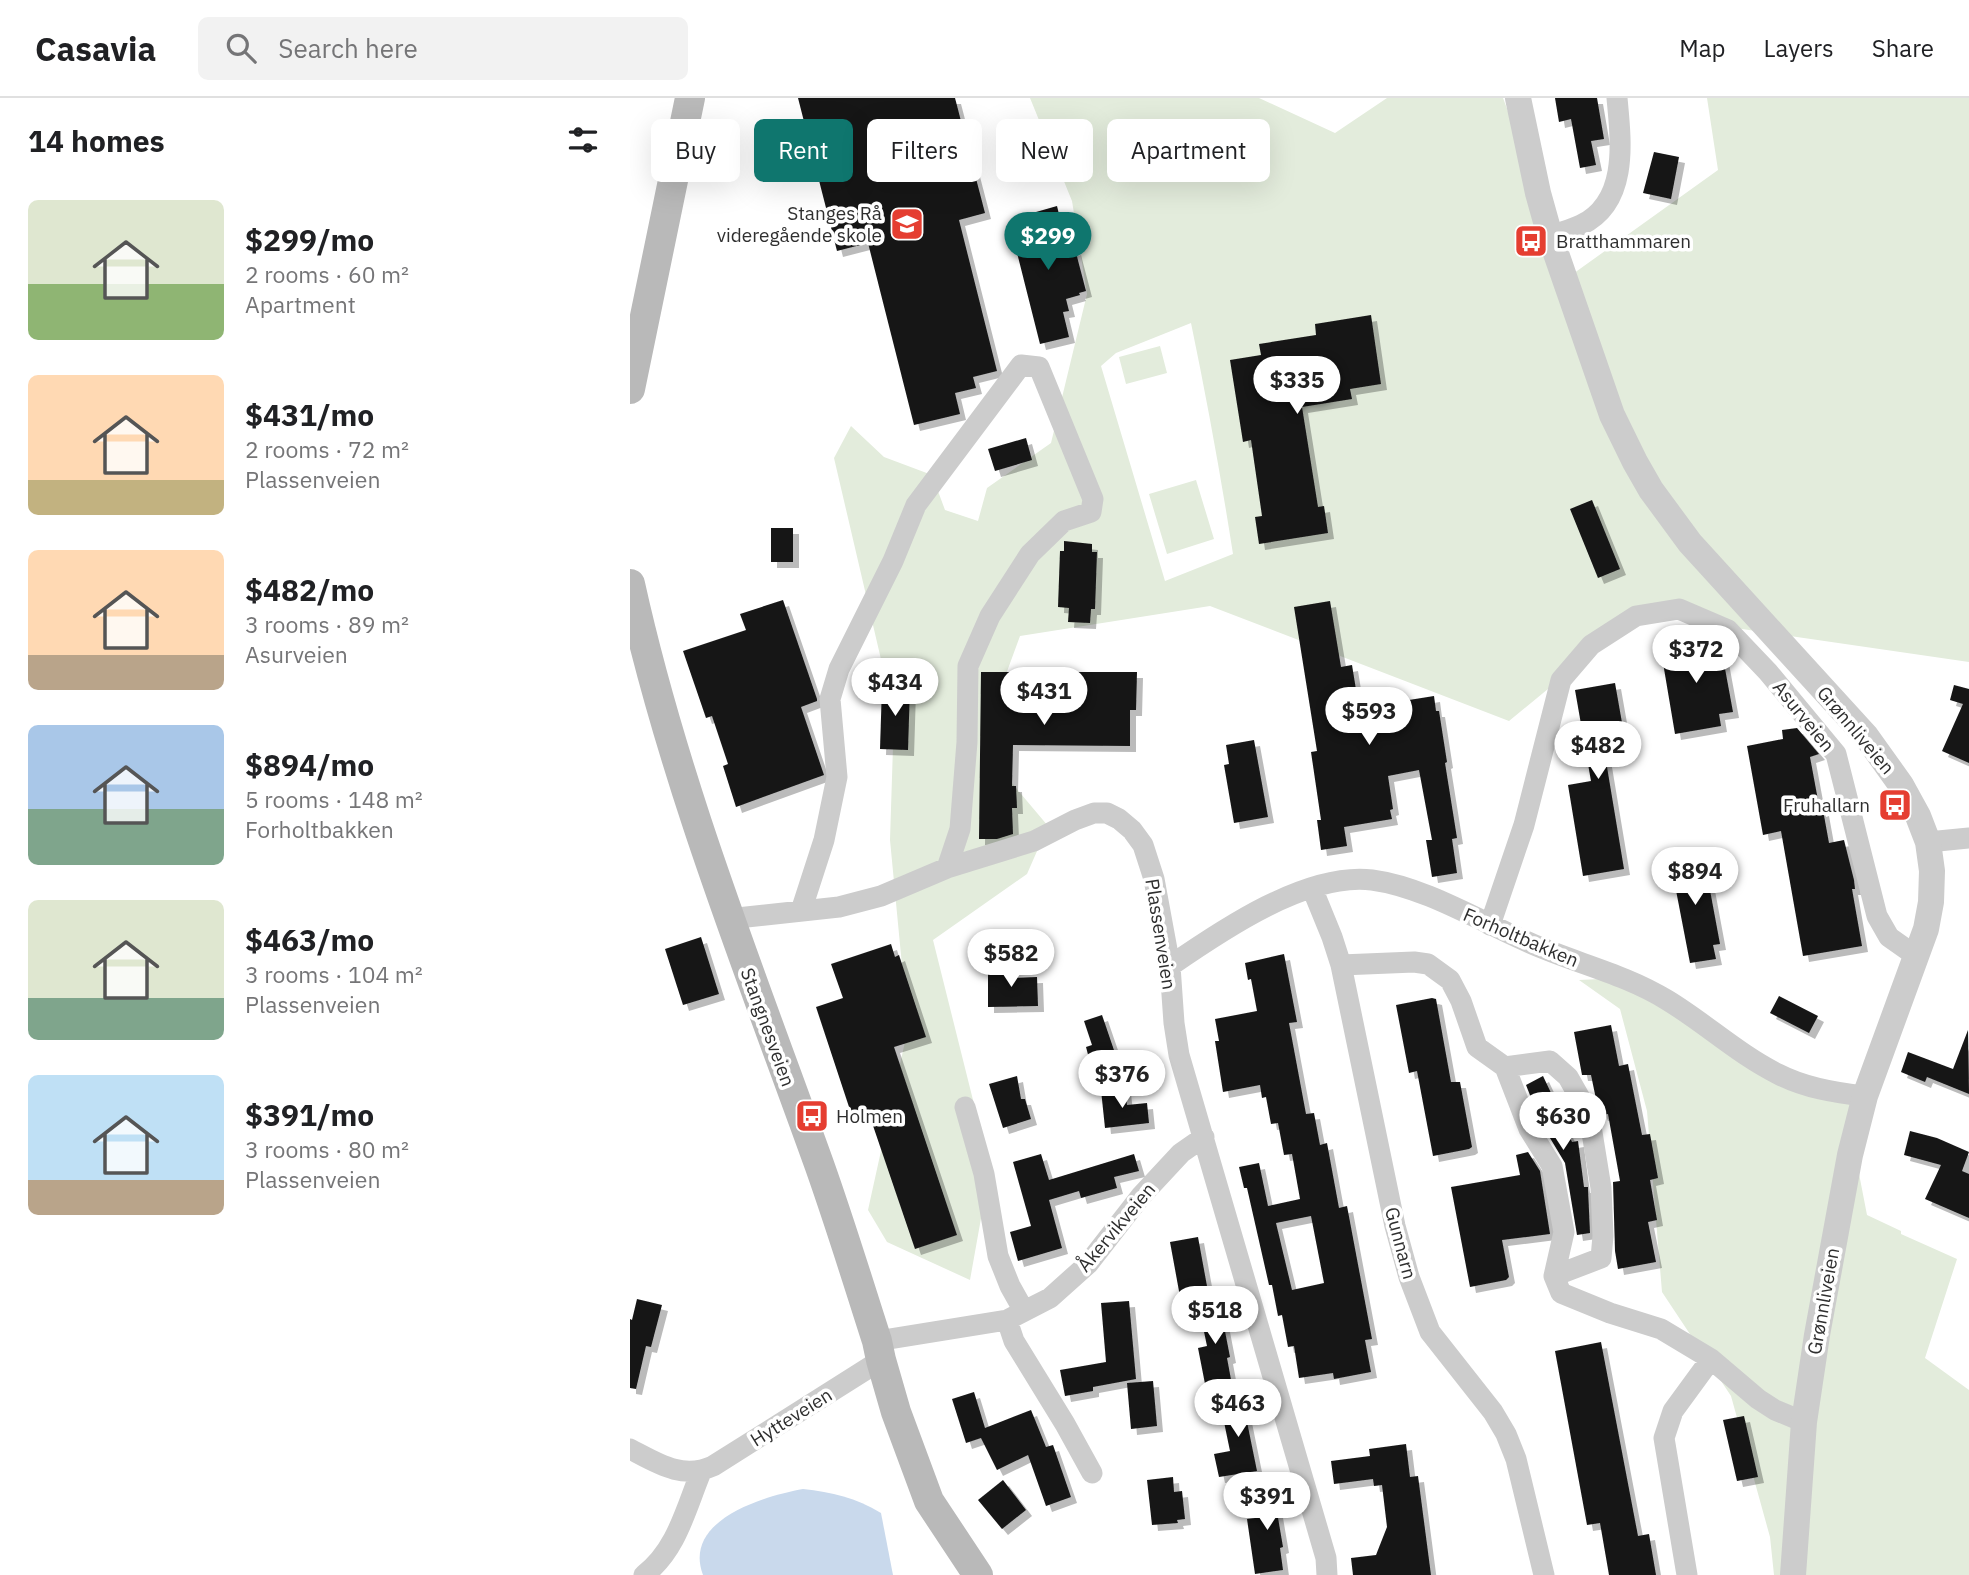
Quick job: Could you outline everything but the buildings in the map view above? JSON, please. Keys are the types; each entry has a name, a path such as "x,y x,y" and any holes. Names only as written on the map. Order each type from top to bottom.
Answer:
{"main road":[{"path":"630,389 690,98"},
{"name":"Stangnesveien","path":"630,584 670,738 728,919 820,1166 896,1412 929,1501 978,1575"}],"street":[{"name":"Grønnliveien","path":"1518,98 1550,236 1612,415 1634,462 1690,543 1866,736 1901,785 1928,842 1932,870 1931,902 1926,929 1865,1096 1837,1223 1804,1422 1793,1575"},
{"path":"1550,236 1583,224 1601,210 1612,192 1618,176 1621,146 1617,98"},
{"path":"801,911 824,840 837,777 830,699 839,669 893,561 916,505 1021,365 1039,367 1093,499 1091,512 1064,521 1030,554 990,616 968,666 967,742 960,828 947,869"},
{"name":"Asurveien","path":"1490,925 1524,825 1561,680 1591,645 1636,615 1679,609 1728,630 1768,672 1836,754 1877,916 1889,937 1916,956"},
{"name":"Plassenveien","path":"728,919 839,907 881,896 947,869 1034,841 1094,813 1107,813 1132,830 1143,845 1154,879 1170,966 1179,1055 1326,1558 1326,1575"},
{"path":"1928,842 1969,838"},
{"name":"Forholtbakken","path":"1170,966 1212,937 1284,898 1352,879 1374,880 1408,889 1531,944 1634,982 1660,995 1740,1052 1780,1075 1825,1090 1865,1096"},
{"name":"Gunnarn","path":"1312,888 1341,965 1395,1226 1409,1277 1430,1332 1493,1412 1506,1434 1519,1471 1544,1575"},
{"path":"1341,965 1414,962 1428,964 1450,980 1461,1001 1477,1047 1505,1067 1529,1129 1552,1166 1564,1232 1554,1276 1561,1293 1610,1313 1661,1329 1711,1359 1758,1399 1775,1410 1804,1422"},
{"path":"1505,1067 1550,1061 1568,1077 1589,1114 1601,1188 1601,1258 1554,1276"},
{"path":"965,1107 984,1174 998,1256 1010,1286 1016,1316 1014,1340 1092,1474"},
{"name":"Åkervikveien","path":"879,1350 1016,1316 1050,1298 1088,1264 1141,1196 1181,1153 1204,1137"},
{"name":"Hytteveien","path":"701,1472 879,1350"},
{"path":"1687,1575 1664,1438 1673,1411 1711,1359"},
{"path":"630,1449 667,1468 701,1472 673,1543 662,1560 644,1575"}],"green space":[{"path":"1030,98 1259,98 1335,133 1387,98 1503,98 1570,276 1718,170 1707,98 1969,98 1969,662 1639,614 1509,721 1210,606 1020,636 980,745 1048,826 1027,874 933,940 990,1168 970,1280 887,1242 868,1210 908,1028 890,840 894,715 834,458 851,426 884,457 932,475 945,510 978,521 987,488 1051,443 1087,294 1072,201 1064,182 1093,182 1093,119 1039,119","holes":["1191,323 1233,554 1165,581 1101,366 1116,353"]},
{"path":"1160,346 1167,373 1126,384 1119,357"},
{"path":"1196,480 1214,539 1167,554 1149,494"},
{"path":"1622,978 1755,1061 1866,1091 1855,1153 1867,1215 1901,1231 1901,1234 1957,1259 1925,1358 1969,1390 1969,1575 1774,1575 1770,1537 1731,1396 1662,1292 1647,1111 1620,1009 1579,980"}],"water":[{"path":"803,1489 844,1496 881,1513 893,1575 703,1575 700,1556 704,1539 715,1525 749,1505"}],"place":[{"name":"Stanges Rå videregående skole","path":"907,224"},
{"name":"Bratthammaren","path":"1531,241"},
{"name":"Fruhallarn","path":"1895,805"},
{"name":"Holmen","path":"812,1116"}]}
